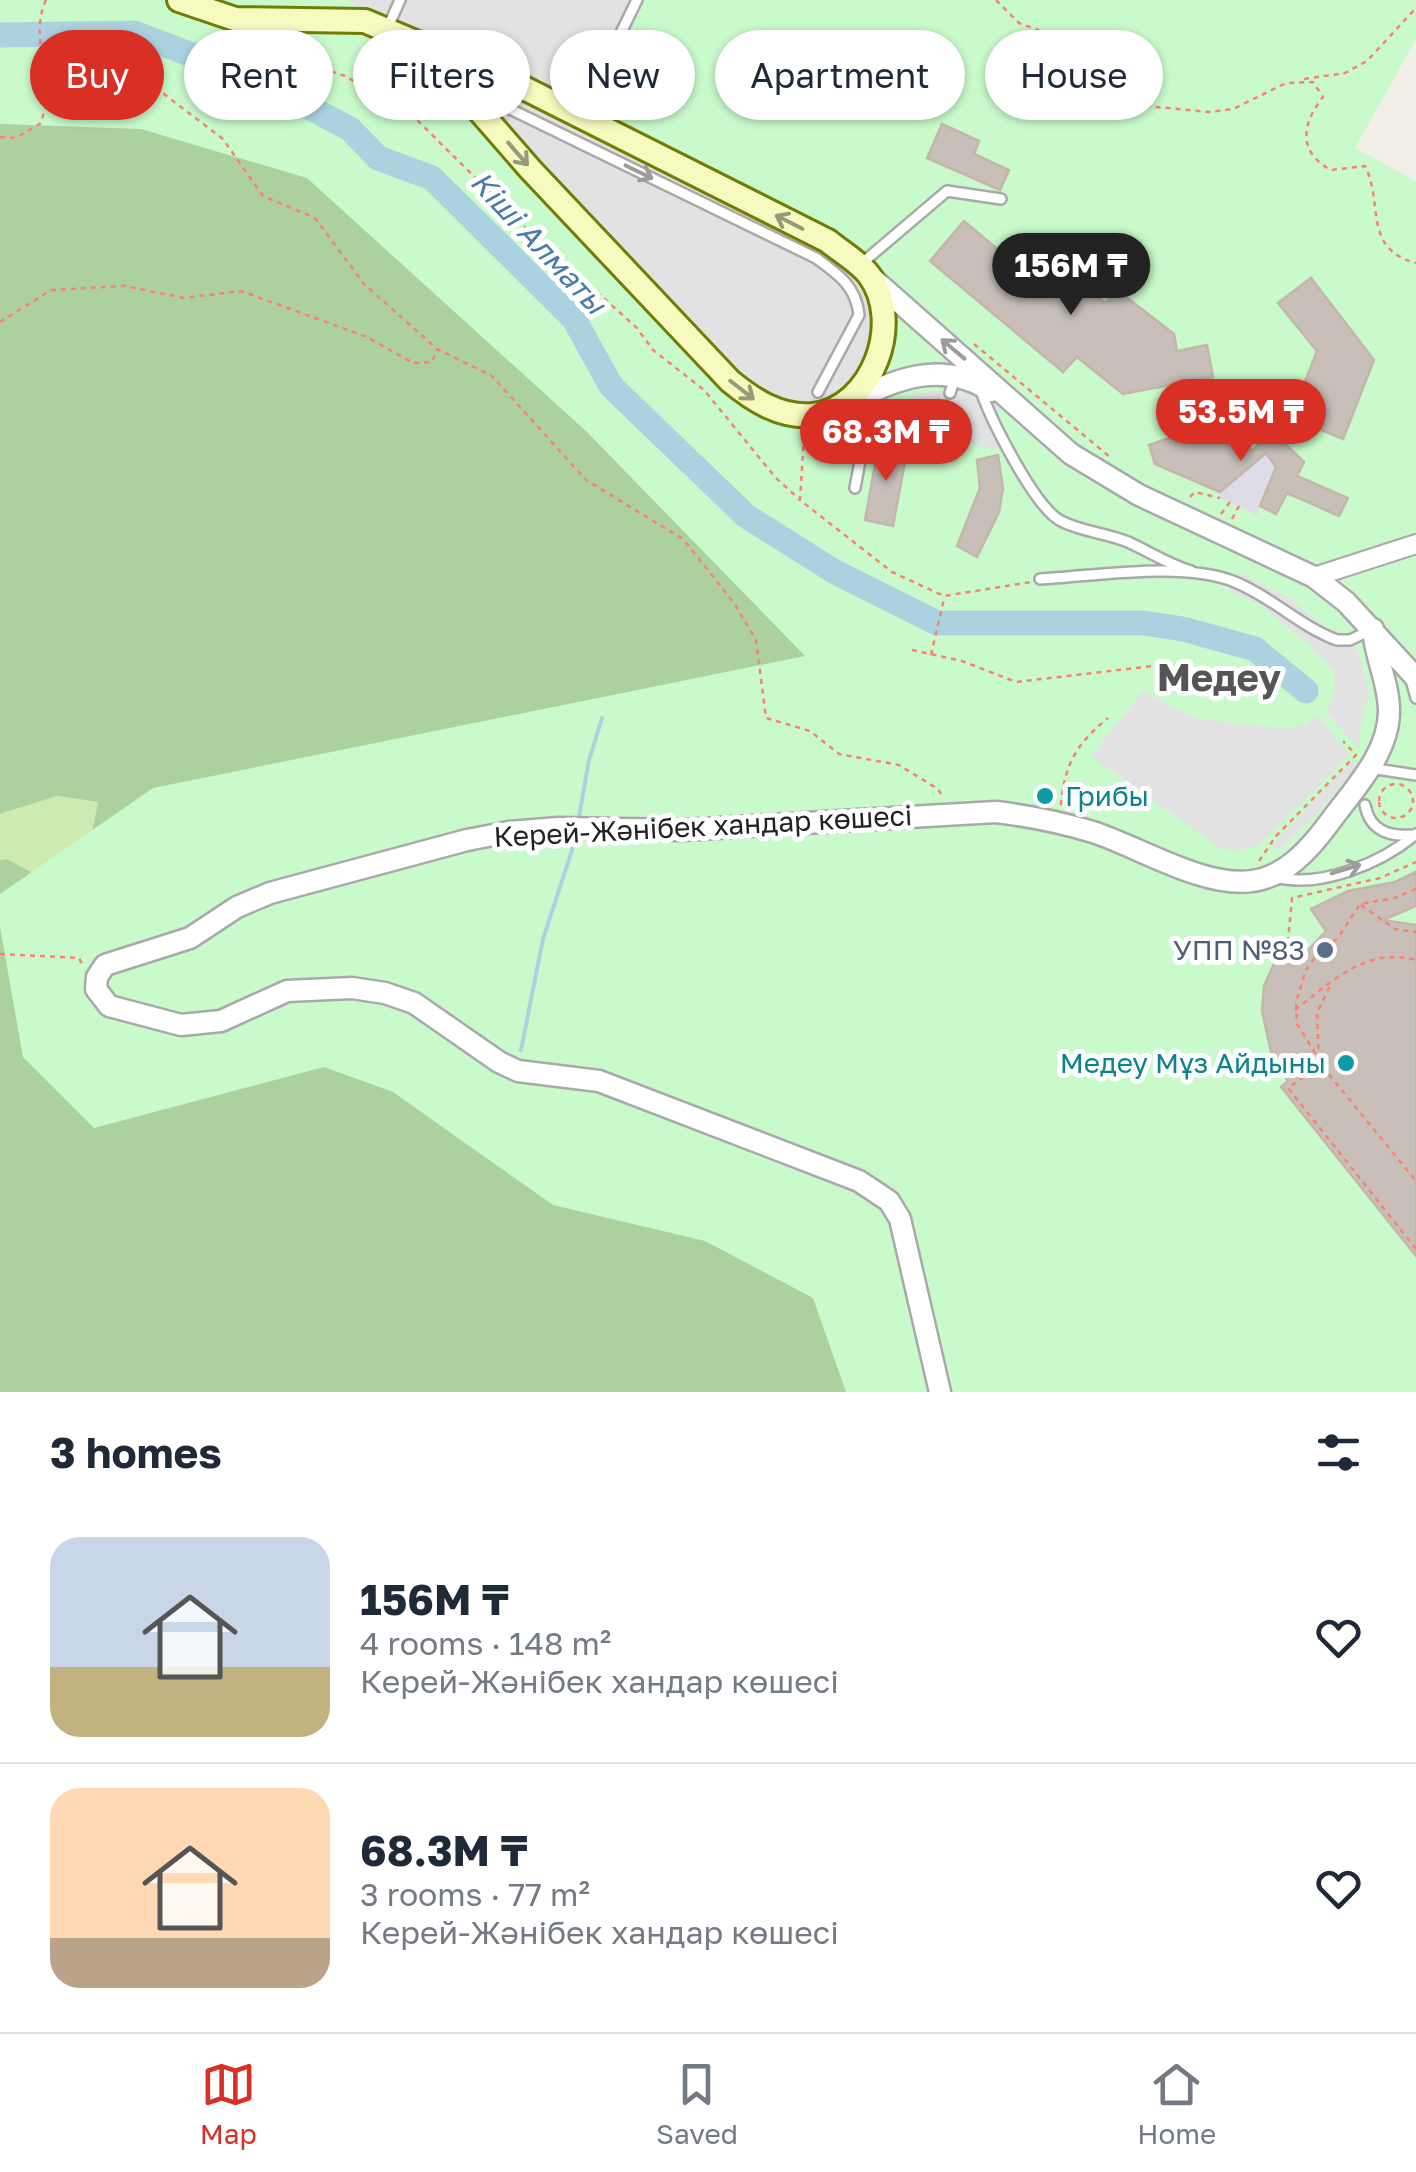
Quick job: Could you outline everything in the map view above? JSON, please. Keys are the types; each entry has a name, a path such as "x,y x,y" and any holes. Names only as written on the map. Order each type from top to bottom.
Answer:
{"main road":[{"path":"180,0 235,18 346,19 383,30"},
{"path":"487,120 730,381 765,406 800,415 858,389 876,362 884,329 883,309 864,271 828,242 588,120"}],"street":[{"path":"864,271 1030,404 1071,454 1104,477 1230,524 1314,578 1380,636 1412,673"},
{"path":"831,402 904,377 978,383 1030,404"},
{"path":"1314,578 1416,544"},
{"path":"1278,878 1316,840 1375,768 1389,710 1375,655 1380,636"},
{"name":"Керей-Жәнібек хандар көшесі","path":"96,989 105,965 190,938 238,907 270,893 509,832 558,828 683,830 996,812 1043,818 1094,832 1220,881 1278,878"},
{"path":"96,989 109,1006 181,1025 221,1021 287,990 309,987 385,993 414,1003 518,1071 599,1081 858,1181 889,1200 900,1219 940,1392"}],"lane":[{"path":"394,30 400,0"},
{"path":"622,30 637,0"},
{"path":"530,120 816,258 853,289 859,315 831,402 864,439 855,488"},
{"path":"864,271 947,191 1000,199"},
{"path":"978,383 1004,442 1033,490 1058,520 1126,542 1171,565 1234,581 1337,640 1380,636"},
{"path":"1040,580 1154,573 1208,576"},
{"path":"1412,673 1416,698"},
{"path":"1375,768 1416,774"},
{"path":"1364,806 1372,826 1383,832 1416,834"},
{"path":"1278,878 1319,878 1384,858 1416,834"}],"path":[{"path":"40,30 39,15 46,0"},
{"path":"996,0 1019,22 1041,31 1097,92 1125,104 1209,112 1233,108 1300,80 1345,74 1367,61 1416,8"},
{"path":"333,72 412,115 522,224 558,267 578,274 637,328 653,350 704,390 774,477 892,572 944,596 1040,580"},
{"path":"1300,80 1313,82 1323,97 1309,122 1304,145 1310,156 1331,170 1366,166 1378,200 1374,218 1380,236 1392,251 1416,263"},
{"path":"164,94 223,139 263,196 315,218 364,284 437,348 492,376 586,480 683,538 734,603 756,640 766,718 810,732 839,754 899,765 938,789 947,803"},
{"path":"0,137 16,138 42,120"},
{"path":"0,322 51,290 126,286 184,298 241,291 367,337 414,364 432,362 437,348"},
{"path":"968,339 1030,404 1116,461"},
{"path":"1030,404 1039,390"},
{"path":"800,415 806,448 800,500"},
{"path":"1198,504 1188,499 1195,492 1220,498"},
{"path":"1230,502 1230,524"},
{"path":"1230,524 1239,506"},
{"path":"1208,510 1230,524"},
{"path":"931,656 944,596"},
{"path":"912,650 962,661 1016,682 1153,666 1184,692"},
{"path":"1060,811 1064,774 1074,749 1108,718"},
{"path":"1247,869 1264,858 1276,836 1356,755 1343,741"},
{"path":"1391,784 1408,787 1414,798 1412,809 1403,817 1386,816 1379,806 1379,795 1391,784"},
{"path":"1286,962 1292,898 1380,878 1416,862"},
{"path":"1416,888 1395,898 1360,904 1338,938 1312,961 1298,992 1295,1010 1300,1033 1322,1065 1416,1181"},
{"path":"1360,904 1395,929 1416,932"},
{"path":"0,954 79,958 96,989"},
{"path":"1295,1010 1359,963 1380,956 1416,960"},
{"path":"1322,1065 1316,1050 1316,1014 1324,993 1338,978"},
{"path":"1322,1065 1288,1088 1416,1250"}],"green space":[{"path":"0,0 1416,0 1416,39 1355,148 1416,181 1416,1392 846,1392 813,1298 705,1241 553,1205 393,1092 324,1067 94,1128 23,1057 0,927 0,894 153,788 805,656 587,432 307,178 141,129 0,124"},
{"path":"0,62 30,68 30,120 164,120 164,93 184,97 184,120 281,120 934,668 91,838 98,802 57,796 0,814"},
{"path":"57,796 98,802 92,838 64,904 7,859 0,860 0,814"},
{"path":"7,859 293,1017 644,1156 926,1392 0,1392 0,860"}],"shaded area":[{"path":"347,0 630,0 615,30 550,30 550,91 530,83 530,30 413,30"},
{"path":"530,105 550,115 550,120 560,120 827,250 856,274 873,318 873,335 854,376 826,398 808,402 788,401 767,393 701,336 501,120 530,120"},
{"path":"946,390 997,400 1003,407 996,415 1009,438 994,450 923,428 906,430 897,420 905,402 919,393"},
{"path":"1262,447 1276,467 1257,515 1220,498 1220,492 1257,461 1252,450"},
{"path":"1237,572 1290,598 1327,629 1338,630 1358,650 1369,692 1360,729 1360,750 1326,712 1335,689 1334,671 1261,605 1229,591"},
{"path":"1143,691 1197,719 1287,729 1318,715 1350,755 1258,846 1235,851 1220,848 1091,756"},
{"path":"1352,761 1358,766 1309,822 1279,851 1272,845"}],"building":[{"path":"942,124 979,141 974,154 1009,170 1000,190 927,158"},
{"path":"964,221 1034,280 1053,259 1105,303 1117,290 1174,334 1177,351 1207,345 1213,377 1123,394 1077,357 1063,372 930,261"},
{"path":"1311,278 1374,360 1343,439 1291,417 1317,351 1278,303"},
{"path":"1236,415 1252,452 1270,429 1304,462 1297,476 1348,498 1339,516 1287,493 1276,514 1260,506 1276,467 1266,453 1220,492 1155,464 1149,445"},
{"path":"879,443 908,446 893,526 865,520"},
{"path":"998,455 1003,488 999,512 977,557 957,546 980,488 977,460"},
{"name":"Медеу Мұз Айдыны","path":"1416,872 1416,906 1383,920 1416,925 1416,1256 1281,1087 1288,1081 1271,1052 1262,1011 1264,986 1277,957 1293,966 1326,931 1311,909 1348,891 1395,882"}],"waterway":[{"name":"Кіші Алматы","path":"0,35 134,33 256,79 350,129 378,158 432,178 574,319 611,386 746,516 835,572 937,623 1143,623 1183,629 1255,649 1306,691"},
{"path":"579,817 589,760 602,718"},
{"path":"521,1050 543,939 575,841"}],"place":[{"name":"Грибы","path":"1045,796"},
{"name":"УПП №83","path":"1325,950"},
{"name":"Медеу Мұз Айдыны","path":"1346,1063"}],"district":[{"name":"Медеу","path":"1219,678"}]}
